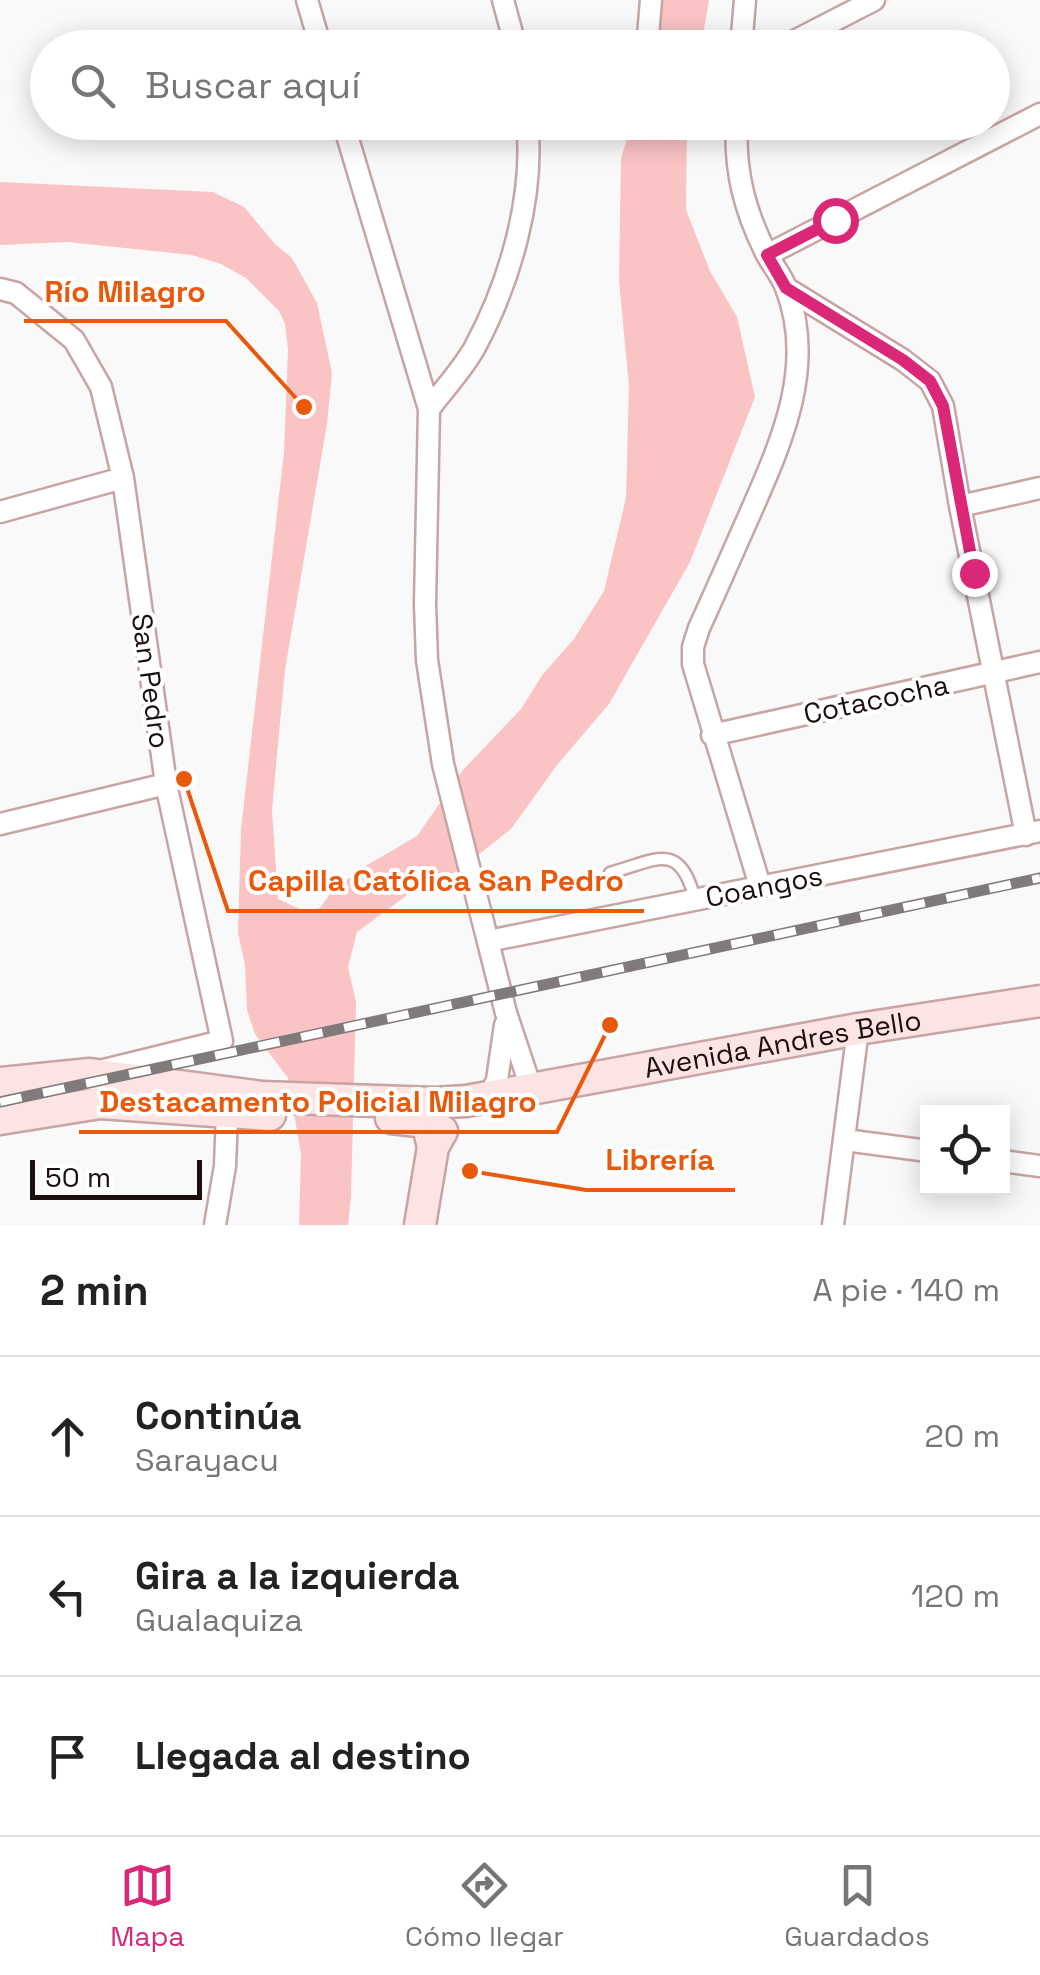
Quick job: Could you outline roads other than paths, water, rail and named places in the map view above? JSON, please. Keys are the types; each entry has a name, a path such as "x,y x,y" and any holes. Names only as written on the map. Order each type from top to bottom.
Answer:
{"main road":[{"name":"Avenida Andres Bello","path":"262,1106 412,1113 858,1029 1040,1001"},
{"path":"0,1082 90,1074 262,1106"},
{"path":"433,1147 478,1099"},
{"path":"0,1119 100,1103 227,1114 262,1106"},
{"path":"412,1113 427,1122 433,1147 420,1225"}],"street":[{"path":"306,0 315,30"},
{"path":"503,0 511,30"},
{"path":"648,30 651,0"},
{"path":"742,30 745,0"},
{"path":"816,30 874,0"},
{"path":"1010,129 1040,114"},
{"path":"348,140 428,409 427,660 443,764 506,1013 531,1088"},
{"path":"428,409 474,349 496,300 520,223 529,140"},
{"path":"737,140 742,196 786,288 797,338 795,391 784,436 693,646 693,664 760,886"},
{"path":"767,255 990,140"},
{"name":"San Pedro","path":"0,288 16,294 74,340 102,387 123,478 166,784 222,1042 90,1074"},
{"path":"786,288 903,360 930,381 943,406 994,674 1033,833"},
{"path":"0,512 123,478"},
{"path":"960,506 1040,488"},
{"name":"Cotacocha","path":"712,734 1040,662"},
{"path":"0,824 166,784"},
{"name":"Coangos","path":"488,940 1033,833"},
{"path":"478,1099 501,1061 506,1013"},
{"path":"832,1225 858,1029"},
{"path":"215,1225 225,1166 227,1114"},
{"path":"845,1140 920,1150"},
{"path":"1010,1162 1040,1166"}],"lane":[{"path":"610,873 664,858 674,860 688,876 695,900"}],"railway":[{"path":"0,1102 1040,878"}],"place":[{"name":"Río Milagro","path":"304,407"},
{"name":"Capilla Católica San Pedro","path":"184,779"},
{"name":"Destacamento Policial Milagro","path":"610,1025"},
{"name":"Librería","path":"470,1171"}]}
